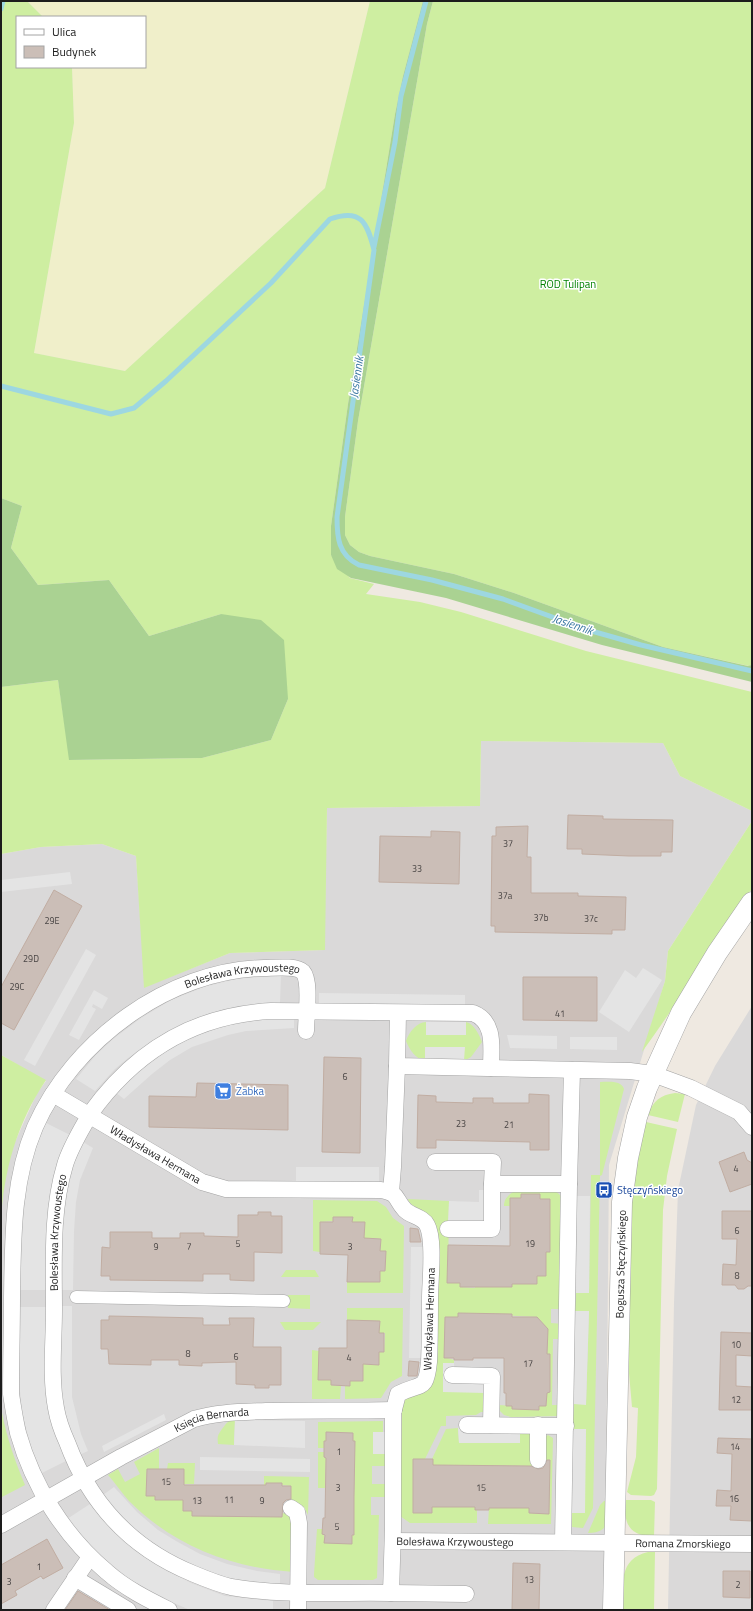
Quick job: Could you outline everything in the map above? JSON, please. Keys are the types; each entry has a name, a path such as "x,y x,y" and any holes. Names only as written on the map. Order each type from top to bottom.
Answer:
{"street":[{"name":"Bogusza Stęczyńskiego","path":"613,1610 622,1202 628,1158 638,1116 653,1074 681,1013 717,953 752,902"},
{"name":"Bolesława Krzywoustego","path":"169,1610 124,1585 107,1573 90,1557 59,1520 46,1499 31,1468 18,1432 11,1394 14,1218 20,1172 26,1150 36,1126 53,1094 84,1053 124,1019 152,1001 194,982 242,970 280,968 299,969 305,976 307,983 306,1012 250,1012 216,1019 193,1027 157,1047 135,1064 113,1085 89,1116 74,1143 65,1164 55,1224 53,1375 56,1408 60,1425 69,1450 83,1479 108,1516 145,1548 168,1562 209,1580 231,1586 274,1592 391,1593 393,1541 614,1543"},
{"path":"306,1030 306,1012 398,1014 473,1013 480,1016 489,1028 491,1036 491,1068"},
{"path":"391,1192 394,1168 398,1014"},
{"path":"397,1066 630,1071 653,1074 691,1088 738,1112 752,1127"},
{"path":"563,1542 572,1070"},
{"name":"Władysława Hermana","path":"53,1094 202,1182 226,1189 381,1190 391,1192 396,1196 405,1210 420,1218 427,1224 430,1233 431,1258 429,1362 427,1379 421,1386 398,1394 394,1410 393,1541"},
{"path":"435,1162 493,1162 492,1229 448,1229"},
{"path":"492,1184 570,1184"},
{"path":"76,1297 284,1301"},
{"path":"452,1375 492,1376 491,1425"},
{"name":"Księcia Bernarda","path":"1,1525 121,1457 194,1419 206,1416 246,1412 301,1410 394,1410"},
{"path":"467,1425 566,1426"},
{"path":"538,1425 538,1460"},
{"path":"290,1508 295,1510 299,1516 298,1610"},
{"name":"Romana Zmorskiego","path":"614,1543 752,1544"},
{"path":"54,1610 90,1557"},
{"path":"76,1578 128,1610"},
{"path":"391,1593 466,1594"}],"shaded area":[{"path":"481,741 663,743 680,776 752,811 752,821 668,951 665,981 609,1165 605,1610 1,1610 1,1173 37,1093 46,1081 1,1055 1,854 41,847 102,844 136,856 145,987 230,953 324,950 327,808 480,806"},
{"path":"70,872 72,884 1,892 1,880"},
{"path":"86,949 96,955 35,1066 24,1060"},
{"path":"643,968 662,980 629,1032 599,1012 625,970 636,978"},
{"path":"281,975 280,1003 259,1004 222,1010 186,1022 128,1058 115,1069 95,1091 76,1079 96,1055 113,1039 141,1018 171,1000 204,987 236,979"},
{"path":"94,990 108,998 102,1009 93,1004 92,1007 96,1009 79,1040 69,1035"},
{"path":"319,993 465,995 465,1007 319,1004"},
{"path":"752,1006 752,1610 668,1610 674,1303 678,1190 696,1105 715,1066"},
{"path":"294,1017 294,1028 246,1031 228,1035 192,1047 170,1060 124,1099 115,1092 153,1058 194,1034 244,1019"},
{"path":"426,1022 466,1022 466,1035 426,1035"},
{"path":"507,1035 557,1036 557,1049 510,1048"},
{"path":"570,1037 617,1037 617,1050 570,1049"},
{"path":"425,1047 465,1047 464,1060 425,1060"},
{"path":"46,1123 70,1135 56,1167 46,1290 20,1290 24,1196 32,1158"},
{"path":"83,1142 93,1148 80,1180 76,1202 73,1290 62,1290 62,1219 65,1192 75,1158"},
{"path":"296,1167 379,1167 379,1182 296,1182"},
{"path":"479,1190 490,1190 490,1222 448,1222 449,1201 479,1202"},
{"path":"577,1196 590,1196 589,1293 576,1293"},
{"path":"411,1247 423,1247 422,1358 409,1358"},
{"path":"62,1306 72,1306 72,1397 81,1434 88,1451 79,1455 66,1421 62,1401 60,1343"},
{"path":"20,1307 46,1307 46,1400 53,1427 66,1461 42,1473 30,1444 22,1412 20,1391"},
{"path":"575,1311 589,1311 586,1405 574,1404"},
{"path":"443,1363 454,1363 455,1379 485,1379 485,1393 443,1392"},
{"path":"164,1414 166,1420 104,1452 102,1446"},
{"path":"235,1420 305,1421 305,1448 234,1445"},
{"path":"458,1428 520,1429 520,1443 459,1443"},
{"path":"572,1429 586,1429 585,1513 571,1513"},
{"path":"373,1432 385,1432 385,1454 373,1454"},
{"path":"200,1457 310,1459 310,1472 200,1470"},
{"path":"114,1487 137,1512 158,1530 176,1541 200,1554 227,1564 257,1571 280,1574 280,1584 243,1581 220,1576 170,1556 145,1539 123,1520 103,1495"},
{"path":"90,1504 119,1535 156,1564 191,1583 225,1596 273,1601 273,1610 190,1610 158,1596 127,1577 105,1559 88,1543 67,1519"}],"green space":[{"path":"1,1 27,1 42,16 16,16 16,68 72,68 74,123 34,353 125,371 325,188 370,1 423,1 403,76 395,114 348,404 331,526 331,555 350,578 374,584 366,594 420,602 461,612 586,651 752,692 752,811 680,776 663,743 481,741 480,806 327,808 325,950 230,953 144,988 136,856 102,844 41,847 1,854 1,687 58,680 70,760 202,758 271,740 288,699 221,614 149,636 109,580 38,585 11,548 22,506 1,498"},
{"path":"27,1 370,1 325,188 125,371 34,353 74,123 72,68 146,68 146,16 42,16"},
{"path":"423,1 433,1 427,24 358,421 345,517 345,535 350,545 359,552 370,556 454,574 514,593 663,647 748,666 752,665 752,682 602,645 446,598 351,578 337,569 331,555 331,526 348,404 395,114 403,76"},
{"name":"ROD Tulipan","path":"433,1 752,1 752,665 749,666 663,647 514,593 454,574 370,556 359,552 350,545 345,535 345,517 358,421 427,24"},
{"path":"1,498 22,506 11,548 38,585 109,580 149,636 221,614 261,620 284,640 288,699 271,740 202,758 69,760 58,680 1,687"},
{"path":"752,821 752,889 719,932 672,1009 642,1052 665,981 668,951"},
{"path":"423,1022 426,1022 426,1035 466,1035 466,1022 469,1023 474,1027 482,1042 471,1057 464,1061 464,1047 426,1047 425,1060 422,1060 413,1054 406,1041 414,1028"},
{"path":"1,1055 46,1080 27,1113 13,1148 5,1185 1,1223"},
{"path":"600,1082 617,1083 624,1089 602,1175 600,1176 593,1508 583,1528 572,1527 571,1513 584,1513 586,1429 572,1429 574,1404 586,1404 589,1311 575,1311 576,1293 589,1293 591,1175 600,1175"},
{"path":"675,1093 685,1094 678,1122 648,1115 652,1106 661,1097"},
{"path":"646,1122 677,1129 667,1176 663,1210 657,1489 654,1495 651,1496 631,1495 627,1492 636,1457 638,1408 632,1407 628,1362 630,1212 636,1162"},
{"path":"519,1188 550,1189 559,1194 563,1199 564,1309 551,1309 551,1323 564,1324 564,1339 553,1339 552,1405 562,1405 560,1416 511,1417 504,1415 500,1411 499,1405 512,1406 512,1409 539,1410 539,1406 546,1406 547,1393 550,1392 550,1354 547,1354 548,1329 537,1317 459,1313 458,1317 445,1317 444,1357 454,1360 454,1363 443,1363 485,1393 484,1412 476,1415 446,1416 446,1426 441,1426 425,1459 413,1459 413,1513 431,1513 432,1507 475,1507 475,1510 477,1510 477,1523 410,1523 400,1516 402,1410 405,1398 425,1391 436,1226 429,1215 410,1203 408,1199 449,1201 448,1283 460,1283 461,1287 475,1288 475,1284 496,1287 512,1287 512,1284 537,1284 537,1276 546,1276 546,1252 550,1252 550,1240 546,1240 550,1225 550,1199 540,1199 540,1194 521,1194 521,1198 510,1206 504,1206 507,1197"},
{"path":"313,1200 377,1201 386,1207 393,1218 404,1226 403,1293 347,1293 347,1282 379,1282 380,1271 385,1270 386,1251 380,1251 381,1239 371,1238 371,1241 362,1238 364,1232 364,1222 352,1222 352,1217 333,1217 333,1221 321,1222 320,1252 313,1251"},
{"path":"286,1270 315,1270 319,1277 281,1277"},
{"path":"288,1295 310,1295 310,1309 288,1308"},
{"path":"347,1308 403,1308 402,1376 391,1382 381,1398 345,1399 345,1386 350,1386 350,1381 363,1381 361,1364 363,1364 363,1362 369,1365 379,1365 379,1352 384,1352 385,1333 379,1333 380,1321 347,1320"},
{"path":"280,1322 321,1322 313,1330 285,1330"},
{"path":"312,1350 319,1351 318,1380 331,1380 331,1385 341,1386 340,1399 312,1399"},
{"path":"2,1413 6,1431 25,1485 2,1497"},
{"path":"235,1420 234,1445 218,1444 218,1436 222,1429 228,1422"},
{"path":"383,1421 383,1432 373,1432 373,1454 385,1454 385,1466 372,1466 372,1484 385,1484 385,1497 371,1497 371,1515 379,1515 377,1578 373,1580 318,1580 314,1577 317,1529 323,1529 325,1543 352,1544 352,1535 354,1535 354,1511 352,1496 354,1496 355,1442 353,1441 353,1433 326,1432 324,1448 318,1448 318,1422"},
{"path":"458,1428 459,1443 520,1443 520,1429 531,1432 532,1466 433,1465 432,1459 446,1429"},
{"path":"548,1435 553,1438 551,1524 488,1524 489,1508 529,1508 529,1513 549,1514 550,1460 546,1460 543,1445 545,1437"},
{"path":"159,1448 159,1469 147,1469 146,1496 155,1496 155,1500 174,1500 175,1496 183,1496 183,1511 192,1511 192,1516 291,1513 294,1572 248,1566 226,1560 184,1542 165,1531 146,1517 129,1501 108,1475 118,1469 125,1482 140,1474 134,1462"},
{"path":"318,1452 324,1452 324,1457 326,1458 325,1488 318,1488"},
{"path":"168,1463 195,1463 194,1484 184,1484 184,1469 167,1469"},
{"path":"264,1476 309,1477 308,1515 304,1507 291,1499 291,1486 282,1485 282,1483 266,1483 266,1485 264,1485"},
{"path":"624,1500 651,1500 655,1502 654,1537 638,1534 633,1531 625,1516"},
{"path":"606,1501 607,1520 604,1528 596,1532 588,1533 600,1505"},
{"path":"648,1552 655,1552 654,1610 622,1610 624,1574 627,1567 631,1560 638,1555"}],"building":[{"path":"568,815 603,816 603,819 673,820 672,852 661,852 661,856 629,856 582,854 582,849 567,849"},
{"path":"528,826 527,857 531,857 531,893 578,893 578,896 626,897 625,930 612,930 612,934 495,932 495,926 491,926 492,836 496,836 496,827"},
{"path":"431,831 460,832 459,884 379,882 380,836 431,837"},
{"path":"54,890 82,906 14,1030 1,1023 1,987"},
{"path":"523,977 597,977 597,1021 523,1020"},
{"path":"324,1057 361,1058 360,1153 322,1152"},
{"path":"197,1083 288,1085 288,1130 149,1127 149,1096 196,1097"},
{"path":"529,1094 549,1095 549,1150 530,1150 530,1142 436,1140 436,1148 417,1148 418,1095 436,1096 436,1102 473,1103 473,1098 493,1098 493,1103 529,1103"},
{"path":"744,1152 747,1160 752,1163 752,1184 730,1192 719,1162"},
{"path":"521,1194 540,1194 540,1199 550,1199 550,1252 546,1252 546,1276 537,1276 537,1284 512,1284 512,1287 460,1287 460,1283 447,1283 448,1245 510,1246 510,1198 521,1198"},
{"path":"722,1211 752,1211 752,1286 748,1286 744,1289 738,1289 735,1285 722,1285 723,1264 736,1265 737,1239 722,1239"},
{"path":"258,1212 271,1212 271,1216 282,1216 282,1253 254,1252 254,1281 230,1280 230,1274 203,1274 203,1281 110,1280 110,1276 101,1276 102,1247 110,1248 110,1232 152,1232 152,1238 180,1238 180,1233 204,1233 204,1236 238,1237 238,1215 258,1215"},
{"path":"333,1217 353,1217 352,1222 365,1222 364,1238 381,1239 380,1251 386,1251 385,1271 380,1271 380,1282 347,1282 348,1255 320,1254 320,1222 333,1222"},
{"path":"410,1228 418,1229 421,1242 410,1242"},
{"path":"458,1313 512,1314 512,1317 537,1317 548,1329 547,1354 550,1354 550,1392 547,1393 546,1406 539,1406 539,1410 512,1409 512,1406 506,1406 506,1393 504,1393 504,1358 473,1358 473,1360 454,1360 454,1358 444,1358 445,1317 458,1317"},
{"path":"109,1316 203,1318 203,1325 230,1325 229,1318 254,1318 253,1347 281,1347 281,1385 269,1385 269,1388 255,1388 255,1385 236,1384 236,1362 202,1363 202,1366 179,1365 179,1360 151,1360 151,1365 109,1364 108,1349 101,1349 101,1320 109,1320"},
{"path":"347,1320 380,1321 379,1333 384,1333 384,1352 379,1352 379,1365 363,1364 363,1381 350,1381 350,1386 331,1385 331,1380 318,1380 319,1348 347,1348"},
{"path":"721,1332 752,1333 752,1356 736,1355 736,1386 752,1387 752,1410 719,1410"},
{"path":"409,1361 419,1362 417,1376 408,1376"},
{"path":"326,1432 353,1433 353,1441 355,1441 354,1535 352,1535 352,1544 324,1543 325,1535 322,1534 323,1518 325,1518 326,1458 324,1457 324,1441 326,1441"},
{"path":"718,1438 752,1439 752,1521 730,1520 731,1506 716,1506 717,1490 731,1491 732,1454 717,1453"},
{"path":"413,1459 433,1459 433,1465 531,1466 538,1469 543,1468 547,1460 550,1460 549,1514 529,1513 529,1508 489,1508 489,1510 475,1510 475,1507 432,1507 432,1513 413,1513"},
{"path":"147,1469 184,1469 184,1485 266,1485 266,1483 282,1483 282,1486 291,1486 291,1499 286,1500 283,1503 282,1517 192,1516 192,1511 183,1511 183,1500 155,1500 155,1496 146,1496"},
{"path":"47,1539 63,1568 43,1579 41,1576 15,1591 17,1595 1,1604 1,1565"},
{"path":"513,1563 540,1564 539,1610 512,1610"},
{"path":"723,1571 750,1571 750,1598 723,1597"},
{"path":"78,1591 110,1610 65,1610"}],"waterway":[{"path":"1,9 3,1"},
{"path":"374,247 395,142 401,96 426,1"},
{"name":"Jasiennik","path":"1,386 111,414 134,408 166,381 271,283 330,219 349,215 356,217 361,220 369,232 374,250 337,517 338,538 340,545 347,556 359,565 432,580 503,599 588,630 641,645 752,671"}],"place":[{"name":"Żabka","path":"223,1091"},
{"name":"Stęczyńskiego","path":"604,1190"}]}
